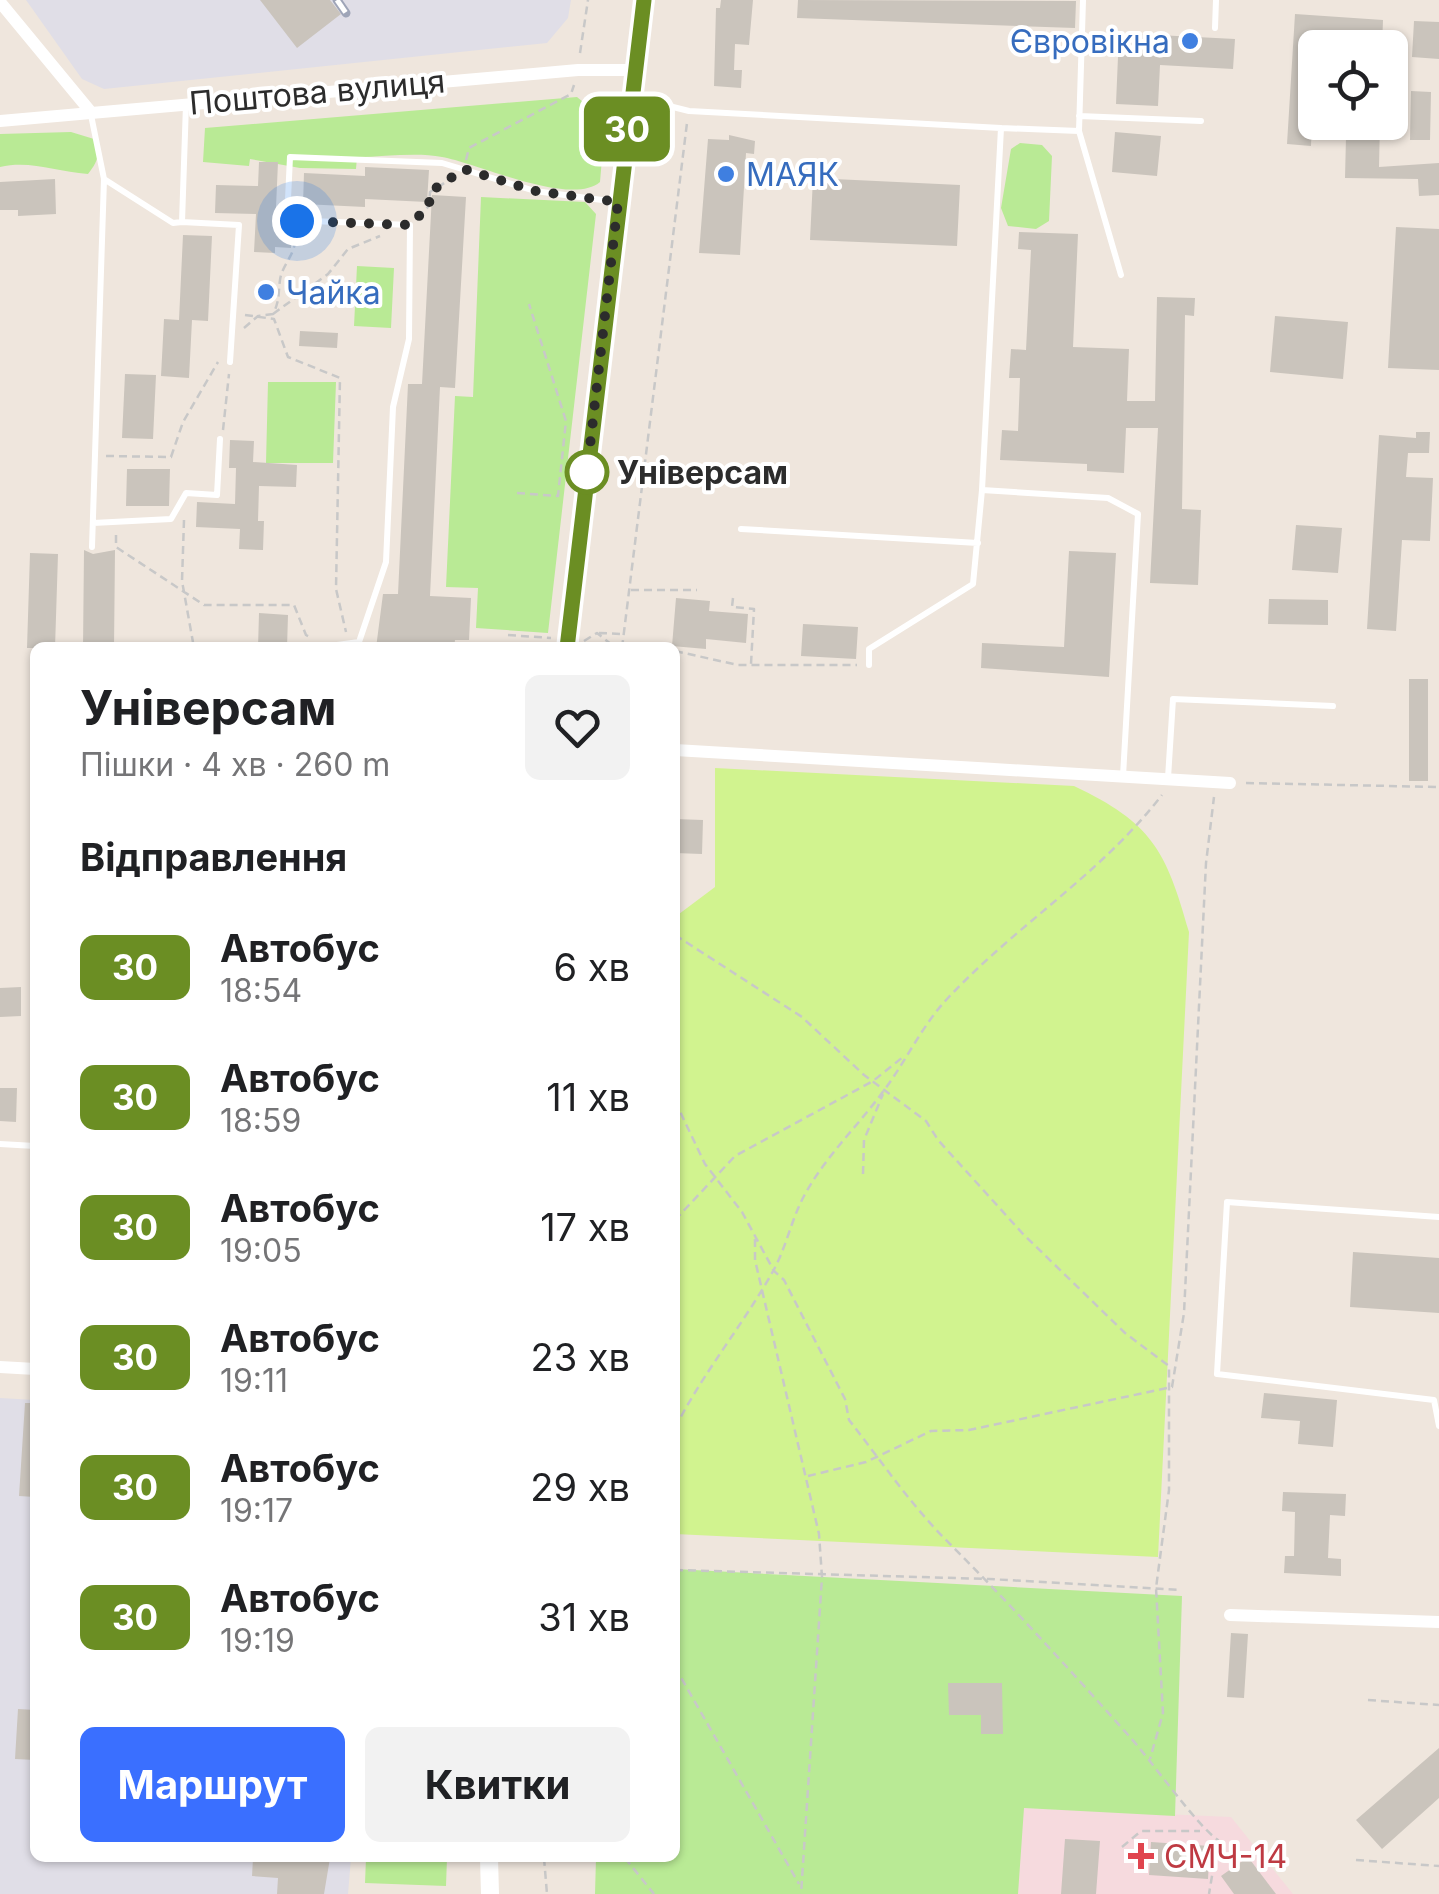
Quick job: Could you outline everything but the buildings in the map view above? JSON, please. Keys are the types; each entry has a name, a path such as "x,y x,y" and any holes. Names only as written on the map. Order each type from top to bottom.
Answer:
{"main road":[{"path":"568,642 644,0"},
{"path":"490,1862 490,1894"}],"street":[{"path":"0,2 90,111"},
{"name":"Поштова вулиця","path":"0,121 578,70 634,70"},
{"path":"680,750 1223,783"},
{"path":"0,1367 30,1369"},
{"path":"1230,1615 1439,1622"}],"lane":[{"path":"1083,0 1078,131 1121,275"},
{"path":"1214,28 1216,0"},
{"path":"632,97 689,111 1078,131"},
{"path":"182,222 186,102"},
{"path":"90,111 104,180 92,547"},
{"path":"1079,116 1202,122"},
{"path":"869,665 869,649 973,584 982,490 1001,128"},
{"path":"360,642 386,562 393,407 409,339 410,225 287,220 290,157 442,163 535,191 618,202"},
{"path":"104,180 173,223 239,224 230,362"},
{"path":"93,523 171,518 186,493 217,495 220,439"},
{"path":"982,490 1108,498 1138,514 1123,777"},
{"path":"741,529 978,543"},
{"path":"1171,780 1173,699 1334,706"},
{"path":"0,1144 30,1146"},
{"path":"1439,1217 1228,1202 1217,1374 1434,1400 1439,1426"}],"path":[{"path":"94,456 172,457 183,422 234,338 252,319 274,314 328,274 348,248 410,225 429,206 430,192 464,169 468,148 571,94 588,0"},
{"path":"623,642 689,111"},
{"path":"274,314 281,298 279,277 296,251 297,221"},
{"path":"517,492 558,496 566,421 529,304"},
{"path":"235,309 252,319 274,319 288,357 340,378 336,589 350,642"},
{"path":"220,439 230,362"},
{"path":"186,493 182,581 193,642"},
{"path":"116,523 116,548 188,598 204,606 294,605 306,634 315,642"},
{"path":"629,590 697,590"},
{"path":"733,598 732,606 754,609 751,665"},
{"path":"597,633 624,634"},
{"path":"680,653 751,665 869,665"},
{"path":"863,1174 864,1140 885,1090 946,1000 1007,938 1097,869 1171,780"},
{"path":"1150,1759 1163,1713 1156,1588 1166,1520 1172,1386 1184,1314 1206,863 1223,783 1439,786"},
{"path":"680,937 802,1017 873,1081 926,1121 938,1140 1036,1247 1125,1333 1169,1366 1172,1386"},
{"path":"680,1214 735,1156 873,1081 907,1054"},
{"path":"680,1418 695,1388 774,1271 803,1198 829,1155 885,1090"},
{"path":"680,1110 715,1176 774,1271 784,1280 845,1399 849,1420 950,1544 989,1578 1150,1759 1198,1816 1203,1830"},
{"path":"755,1236 762,1288 808,1476 822,1577 801,1888"},
{"path":"808,1476 878,1456 931,1431 988,1426 1172,1386"},
{"path":"680,1570 822,1577 989,1578 1180,1590"},
{"path":"680,1677 803,1894"},
{"path":"1368,1700 1439,1706"},
{"path":"1122,1847 1141,1832 1203,1830 1218,1840 1209,1894"},
{"path":"1356,1860 1439,1866"},
{"path":"544,1862 547,1894"},
{"path":"628,1862 654,1894"}],"shaded area":[{"path":"26,0 571,0 568,18 547,43 104,89 82,79"},
{"path":"0,1398 30,1400 30,1862 351,1862 348,1894 0,1894"},
{"name":"СМЧ-14","path":"1023,1808 1231,1817 1293,1894 1018,1894"}],"green space":[{"path":"577,97 594,115 601,135 600,182 586,188 546,187 432,156 357,157 356,169 300,168 250,159 249,166 203,162 205,128"},
{"path":"71,132 94,139 98,148 88,174 33,166 0,167 0,134"},
{"path":"1020,143 1042,145 1052,156 1049,221 1036,229 1008,226 1001,208 1011,149"},
{"path":"481,197 585,202 596,214 548,633 476,628 478,588 446,587 455,396 473,397"},
{"path":"357,266 394,268 391,328 354,326"},
{"path":"268,382 336,382 333,463 266,463"},
{"path":"715,768 1074,786 1122,813 1152,842 1172,880 1189,932 1158,1557 680,1534 680,913 715,887"},
{"path":"680,1569 1182,1596 1175,1816 1024,1808 1018,1894 595,1894 596,1862 680,1862"},
{"path":"366,1862 447,1862 446,1886 365,1883"}],"railway":[{"path":"337,0 346,13"}],"bus line":[{"name":"30","path":"568,642 644,0"}],"place":[{"name":"Євровікна","path":"1190,41"},
{"name":"МАЯК","path":"726,174"},
{"name":"Чайка","path":"266,292"},
{"name":"Універсам","path":"587,472"},
{"name":"СМЧ-14","path":"1141,1856"}],"route":[{"path":"297,221 410,225 429,206 430,192 464,169 535,191 618,202 587,472"}]}
